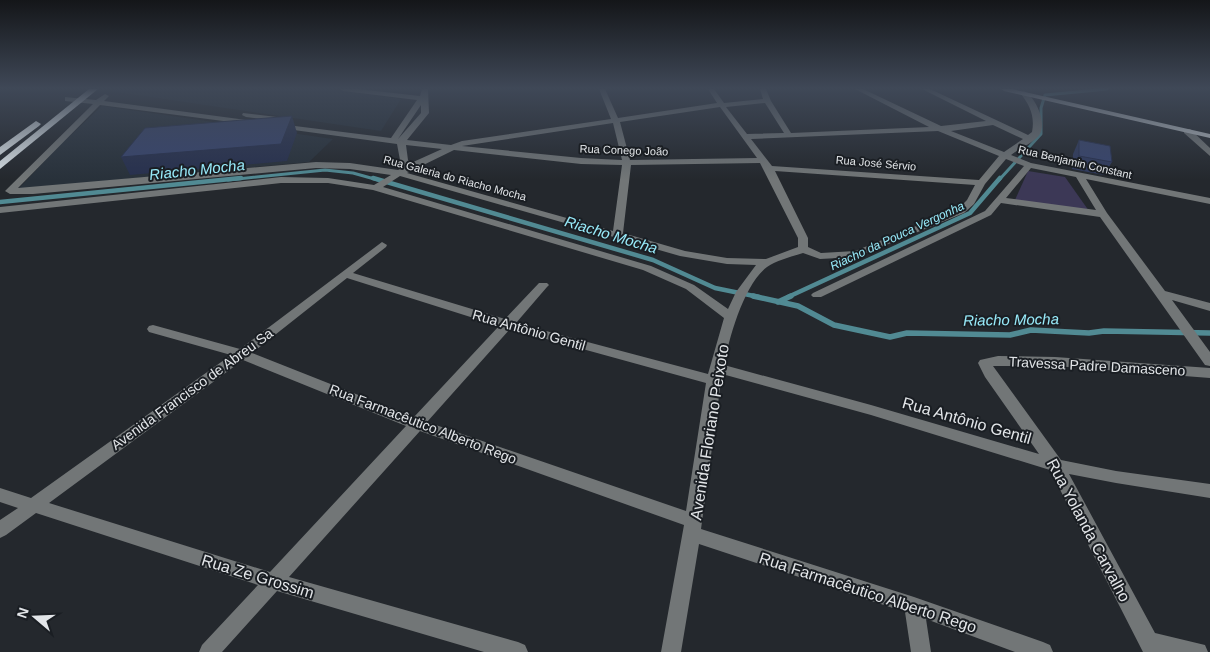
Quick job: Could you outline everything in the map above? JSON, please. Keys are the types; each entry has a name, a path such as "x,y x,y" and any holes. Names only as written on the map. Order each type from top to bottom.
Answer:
{"highway":[{"path":"0,152 42,119"},
{"path":"0,166 54,119"}],"main road":[{"path":"1137,119 1210,136"}],"street":[{"name":"Rua Galeria do Riacho Mocha","path":"81,119 10,189 11,192 316,165 350,166 397,174 617,236 708,258 767,262"},
{"name":"Rua Conego João","path":"232,119 399,139 462,144 485,150"},
{"name":"Rua Conego João","path":"272,119 451,148 485,150 555,159 766,164"},
{"path":"410,167 404,160 399,139 419,119"},
{"path":"376,187 410,167 462,144 626,119"},
{"path":"732,119 766,164 803,238 803,249 820,256 857,254 961,211 971,202 981,183 1005,157 1036,133 1038,119"},
{"path":"779,119 789,135"},
{"name":"Rua Benjamin Constant","path":"920,119 1025,164 1210,201"},
{"path":"990,119 1030,139"},
{"path":"616,121 626,162 617,236"},
{"path":"745,136 940,129 995,122"},
{"path":"1187,131 1210,153"},
{"name":"Rua José Sérvio","path":"766,164 981,183"},
{"path":"817,295 988,213 1025,164"},
{"path":"1080,176 1103,214 1210,362"},
{"path":"0,210 299,179 343,181 376,187 647,268 690,287 730,316"},
{"path":"999,200 1103,214"},
{"name":"Avenida Francisco de Abreu Sa","path":"0,530 242,354 382,245"},
{"name":"Avenida Floriano Peixoto","path":"671,652 693,528 715,374 730,316 758,270 767,262 803,249"},
{"name":"Rua Antônio Gentil","path":"345,274 506,324 871,410 1056,465 1116,477 1210,491"},
{"path":"209,652 543,285"},
{"path":"1162,294 1210,307"},
{"name":"Rua Farmacêutico Alberto Rego","path":"153,329 242,354 417,424 693,528 1043,652"},
{"name":"Travessa Padre Damasceno","path":"984,363 992,360 1034,361 1210,373"},
{"name":"Rua Yolanda Carvalho","path":"984,363 1056,465 1152,647"},
{"name":"Rua Ze Grossim","path":"0,495 273,581 518,652"},
{"path":"914,606 922,652"},
{"path":"1152,647 1198,652"}],"shaded area":[{"path":"88,119 196,119 333,139 309,162 18,189"},
{"path":"303,119 388,119 381,131"},
{"path":"1028,171 1065,177 1089,211 1015,200"}],"building":[{"path":"250,119 291,119 281,144 121,157 145,128"},
{"path":"1079,140 1110,146 1112,162 1079,156"}],"waterway":[{"name":"Riacho da Pouca Vergonha","path":"999,180 1041,134 1041,119"},
{"name":"Riacho Mocha","path":"228,180 325,170 353,173 378,180"},
{"name":"Riacho Mocha","path":"0,202 241,178"},
{"name":"Riacho Mocha","path":"373,178 653,260 715,288 759,297"},
{"name":"Riacho da Pouca Vergonha","path":"788,297 970,213 1000,178"},
{"name":"Riacho Mocha","path":"753,296 779,302"},
{"name":"Riacho da Pouca Vergonha","path":"779,302 791,296"},
{"name":"Riacho Mocha","path":"779,302 798,306 834,325 890,337 907,333 1010,335 1031,330 1089,333 1104,331 1210,333"}]}
